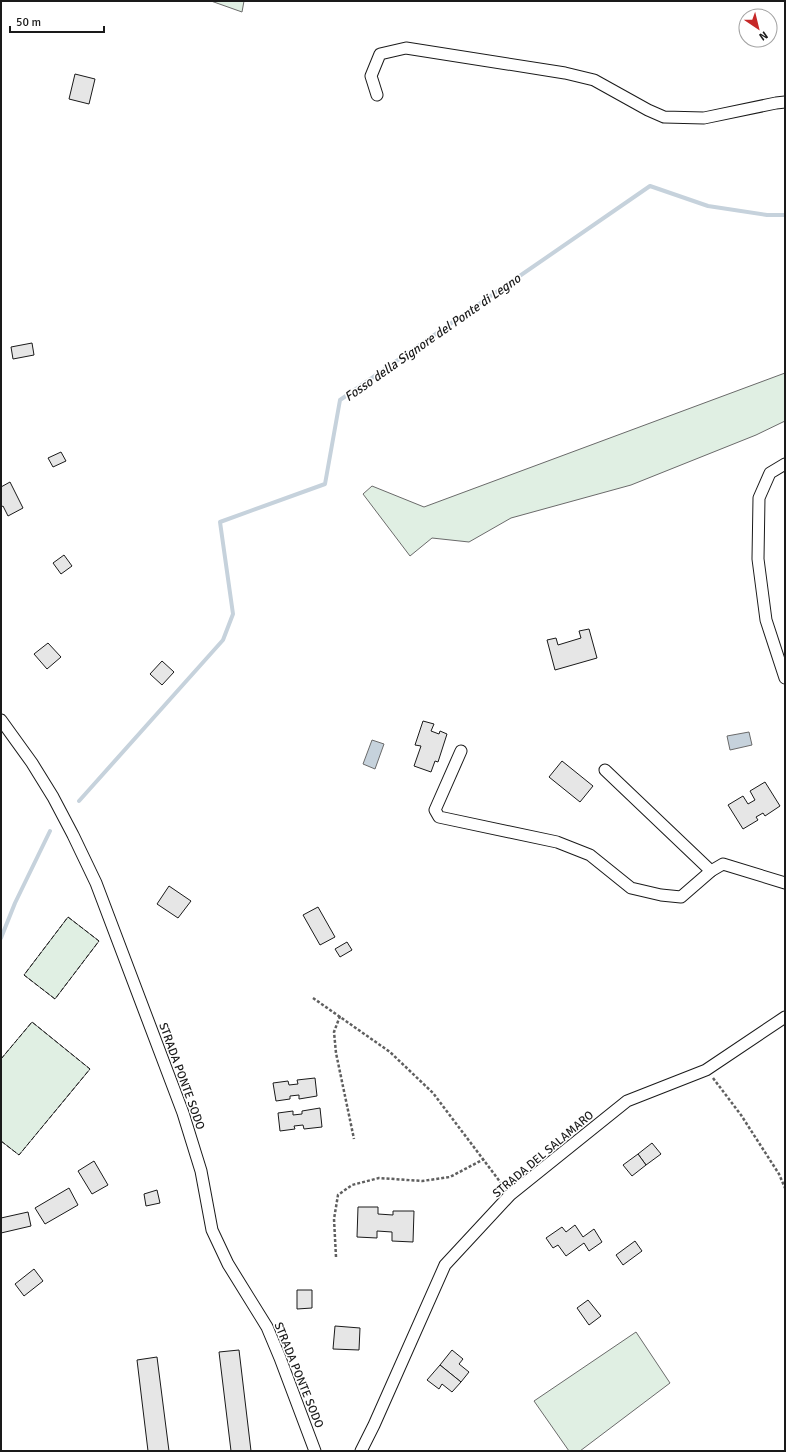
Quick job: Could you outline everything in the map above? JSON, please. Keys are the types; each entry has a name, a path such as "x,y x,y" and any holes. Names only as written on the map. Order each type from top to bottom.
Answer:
{"street":[{"path":"377,95 370,76 380,54 406,48 565,73 594,80 648,110 664,117 704,118 785,102"},
{"path":"785,464 770,473 759,498 758,559 766,620 785,678"},
{"name":"STRADA PONTE SODO","path":"1,720 32,763 52,797 73,835 96,883 182,1113 201,1171 212,1230 228,1264 267,1327 315,1451"},
{"path":"461,751 435,810 439,817 557,842 590,855 631,888 661,895 681,897 711,871 723,864 785,883"},
{"path":"605,770 711,871"},
{"name":"STRADA DEL SALAMARO","path":"361,1451 445,1266 510,1196 627,1101 706,1070 785,1017"}],"path":[{"path":"313,998 390,1052 433,1093 484,1159 510,1196"},
{"path":"340,1016 334,1032 336,1053 354,1139"},
{"path":"706,1070 741,1114 779,1174 785,1188"},
{"path":"336,1257 334,1219 338,1195 352,1185 379,1178 422,1181 450,1177 484,1159"}],"green space":[{"path":"211,1 244,1 242,12"},
{"path":"785,373 785,421 756,435 631,485 511,518 469,542 432,538 410,556 363,494 372,486 424,507"},
{"path":"68,917 99,941 55,999 24,975"},
{"path":"32,1022 90,1069 19,1155 1,1141 1,1059"},
{"path":"636,1332 670,1383 580,1451 569,1451 534,1401"}],"shaded area":[{"path":"749,732 752,745 730,750 727,736"},
{"path":"372,740 384,744 375,769 363,764"}],"building":[{"path":"75,74 95,79 89,104 69,99"},
{"path":"32,343 34,355 13,359 11,347"},
{"path":"61,452 66,461 53,467 48,458"},
{"path":"10,482 23,508 8,516 3,506 1,507 1,487"},
{"path":"64,555 72,566 61,574 53,563"},
{"path":"589,629 597,658 555,670 547,640 556,638 558,645 581,638 579,631"},
{"path":"48,643 61,657 47,669 34,654"},
{"path":"162,661 174,672 162,685 150,674"},
{"path":"423,721 434,724 431,731 439,734 440,731 447,734 438,762 435,761 431,772 414,766 421,746 415,745"},
{"path":"562,761 593,786 580,802 549,777"},
{"path":"765,782 780,806 765,816 763,813 756,817 758,820 743,829 728,805 743,796 748,804 755,800 750,791"},
{"path":"169,886 191,901 178,918 157,904"},
{"path":"318,907 335,937 320,945 303,915"},
{"path":"347,942 352,950 340,957 335,949"},
{"path":"315,1078 317,1096 299,1099 299,1095 290,1096 290,1099 276,1101 273,1083 288,1081 289,1085 298,1084 297,1080"},
{"path":"320,1108 322,1127 304,1129 303,1125 294,1126 295,1129 280,1131 278,1113 293,1111 293,1115 302,1114 302,1111"},
{"path":"652,1143 661,1154 646,1165 638,1154"},
{"path":"638,1154 646,1165 632,1176 623,1165"},
{"path":"94,1161 108,1185 92,1194 78,1171"},
{"path":"69,1188 78,1205 45,1224 35,1208"},
{"path":"157,1190 160,1203 146,1206 144,1194"},
{"path":"358,1207 378,1207 378,1214 393,1215 393,1211 414,1211 413,1242 392,1241 392,1232 377,1231 377,1238 357,1237"},
{"path":"28,1212 31,1226 1,1233 1,1218"},
{"path":"575,1225 583,1237 594,1229 602,1242 589,1251 584,1243 566,1256 558,1245 553,1248 546,1238 562,1227 566,1232"},
{"path":"635,1241 642,1251 623,1265 616,1255"},
{"path":"34,1269 43,1281 24,1296 15,1284"},
{"path":"297,1290 312,1290 312,1308 297,1309"},
{"path":"588,1300 601,1316 589,1325 577,1308"},
{"path":"335,1326 360,1328 359,1350 333,1349"},
{"path":"239,1350 251,1451 231,1451 219,1352"},
{"path":"452,1350 463,1359 459,1364 469,1372 461,1382 440,1365"},
{"path":"157,1357 169,1451 148,1451 137,1360"},
{"path":"440,1365 461,1382 452,1392 442,1384 439,1389 427,1380"}],"waterway":[{"name":"Fosso della Signore del Ponte di Legno","path":"79,801 223,640 233,614 220,522 325,484 340,400 650,186 708,206 767,215 785,215"},
{"path":"1,938 15,903 50,831"}],"fence":[{"path":"68,917 99,941 55,999 24,975 68,917"},
{"path":"1,1059 32,1022 90,1069 19,1155 1,1141"}]}
